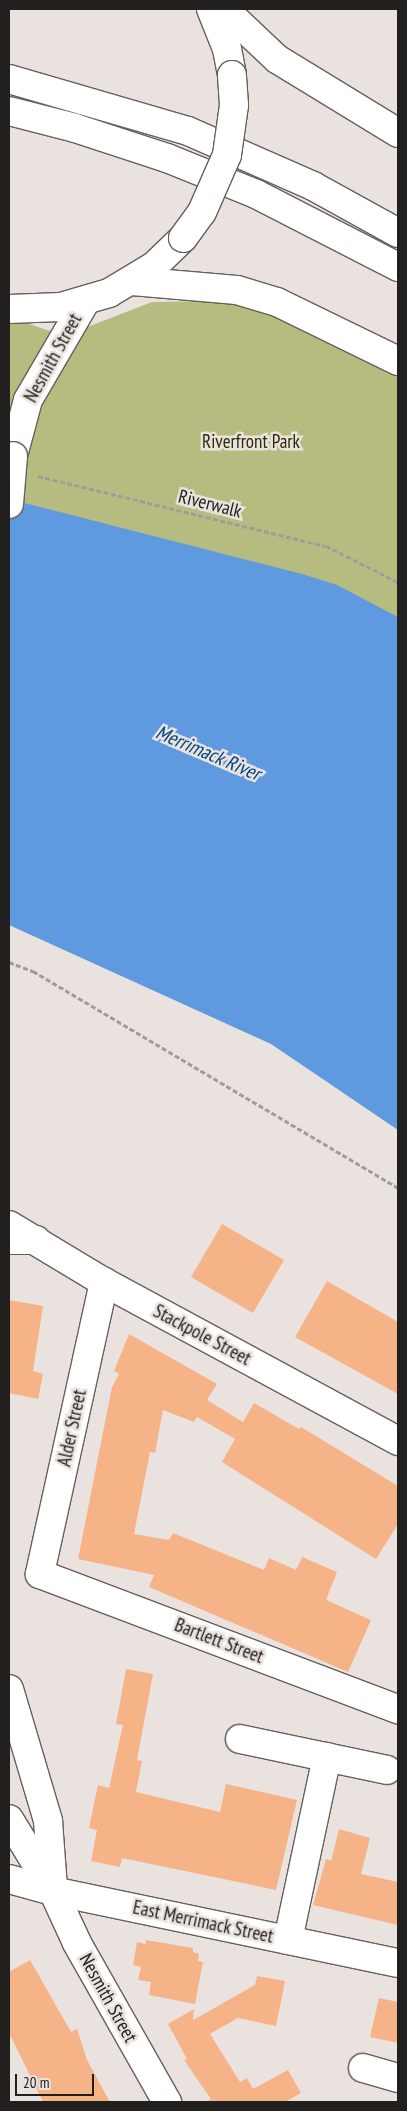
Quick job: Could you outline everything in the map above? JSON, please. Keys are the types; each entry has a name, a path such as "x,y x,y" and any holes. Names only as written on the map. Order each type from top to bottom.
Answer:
{"main road":[{"path":"9,309 37,310 85,302 132,281 154,266 183,238 202,212 228,155 234,105 232,76 227,49 211,9"},
{"path":"224,9 278,59 398,133"},
{"path":"9,79 188,131 313,186 398,233"},
{"path":"9,112 76,128 167,158 272,201 398,267"},
{"path":"132,281 237,290 286,306 398,360"},
{"name":"Nesmith Street","path":"9,504 13,456 28,400 85,302"},
{"name":"Stackpole Street","path":"9,1225 104,1282 398,1441"},
{"path":"9,1240 36,1240"},
{"name":"Alder Street","path":"40,1574 104,1282"},
{"name":"Bartlett Street","path":"40,1574 398,1709"},
{"name":"Nesmith Street","path":"9,1689 48,1821 53,1891"},
{"path":"240,1739 387,1770"},
{"path":"288,1940 327,1757"},
{"name":"Nesmith Street","path":"9,1819 53,1891 77,1943 167,2102"},
{"name":"East Merrimack Street","path":"9,1879 53,1891 398,1963"},
{"path":"363,2068 398,2078"}],"path":[{"name":"Riverwalk","path":"34,474 326,546 398,582"},
{"path":"9,962 32,971 398,1188"}],"green space":[{"name":"Riverfront Park","path":"272,300 398,362 398,653 9,530 9,317 64,336 152,302"}],"water":[{"name":"Merrimack River","path":"9,499 302,574 337,585 398,617 398,1130 271,1044 9,925"}],"building":[{"path":"222,1224 284,1260 253,1313 191,1277"},
{"path":"327,1281 398,1322 398,1394 295,1337"},
{"path":"9,1300 43,1306 33,1371 43,1374 38,1399 9,1393"},
{"path":"129,1334 217,1384 207,1400 243,1422 254,1403 299,1429 301,1427 398,1486 398,1524 376,1559 222,1462 235,1439 197,1417 194,1422 163,1410 155,1453 150,1452 134,1534 169,1540 173,1533 264,1570 269,1558 296,1570 302,1557 337,1572 326,1600 371,1620 348,1672 149,1587 154,1575 78,1559 112,1387 119,1374 114,1371"},
{"path":"126,1669 153,1674 137,1760 142,1761 136,1792 220,1812 226,1784 297,1800 276,1890 122,1858 120,1867 91,1861 97,1830 89,1828 98,1785 109,1788 123,1725 116,1724"},
{"path":"339,1829 370,1838 361,1874 398,1882 398,1925 313,1905 326,1859 331,1861"},
{"path":"146,1940 193,1948 193,1952 199,1954 198,1961 203,1962 195,2004 149,1995 151,1982 138,1980 141,1967 133,1965 137,1942 146,1944"},
{"path":"30,1960 71,2032 77,2029 87,2060 110,2102 43,2102 9,2033 9,1972"},
{"path":"257,1976 285,1981 276,2026 238,2018 210,2034 240,2082 247,2078 253,2089 288,2070 301,2093 285,2102 205,2102 211,2099 184,2060 187,2059 168,2024 194,2009 193,2020 255,1985"},
{"path":"379,1998 398,2002 398,2043 370,2037"}]}
